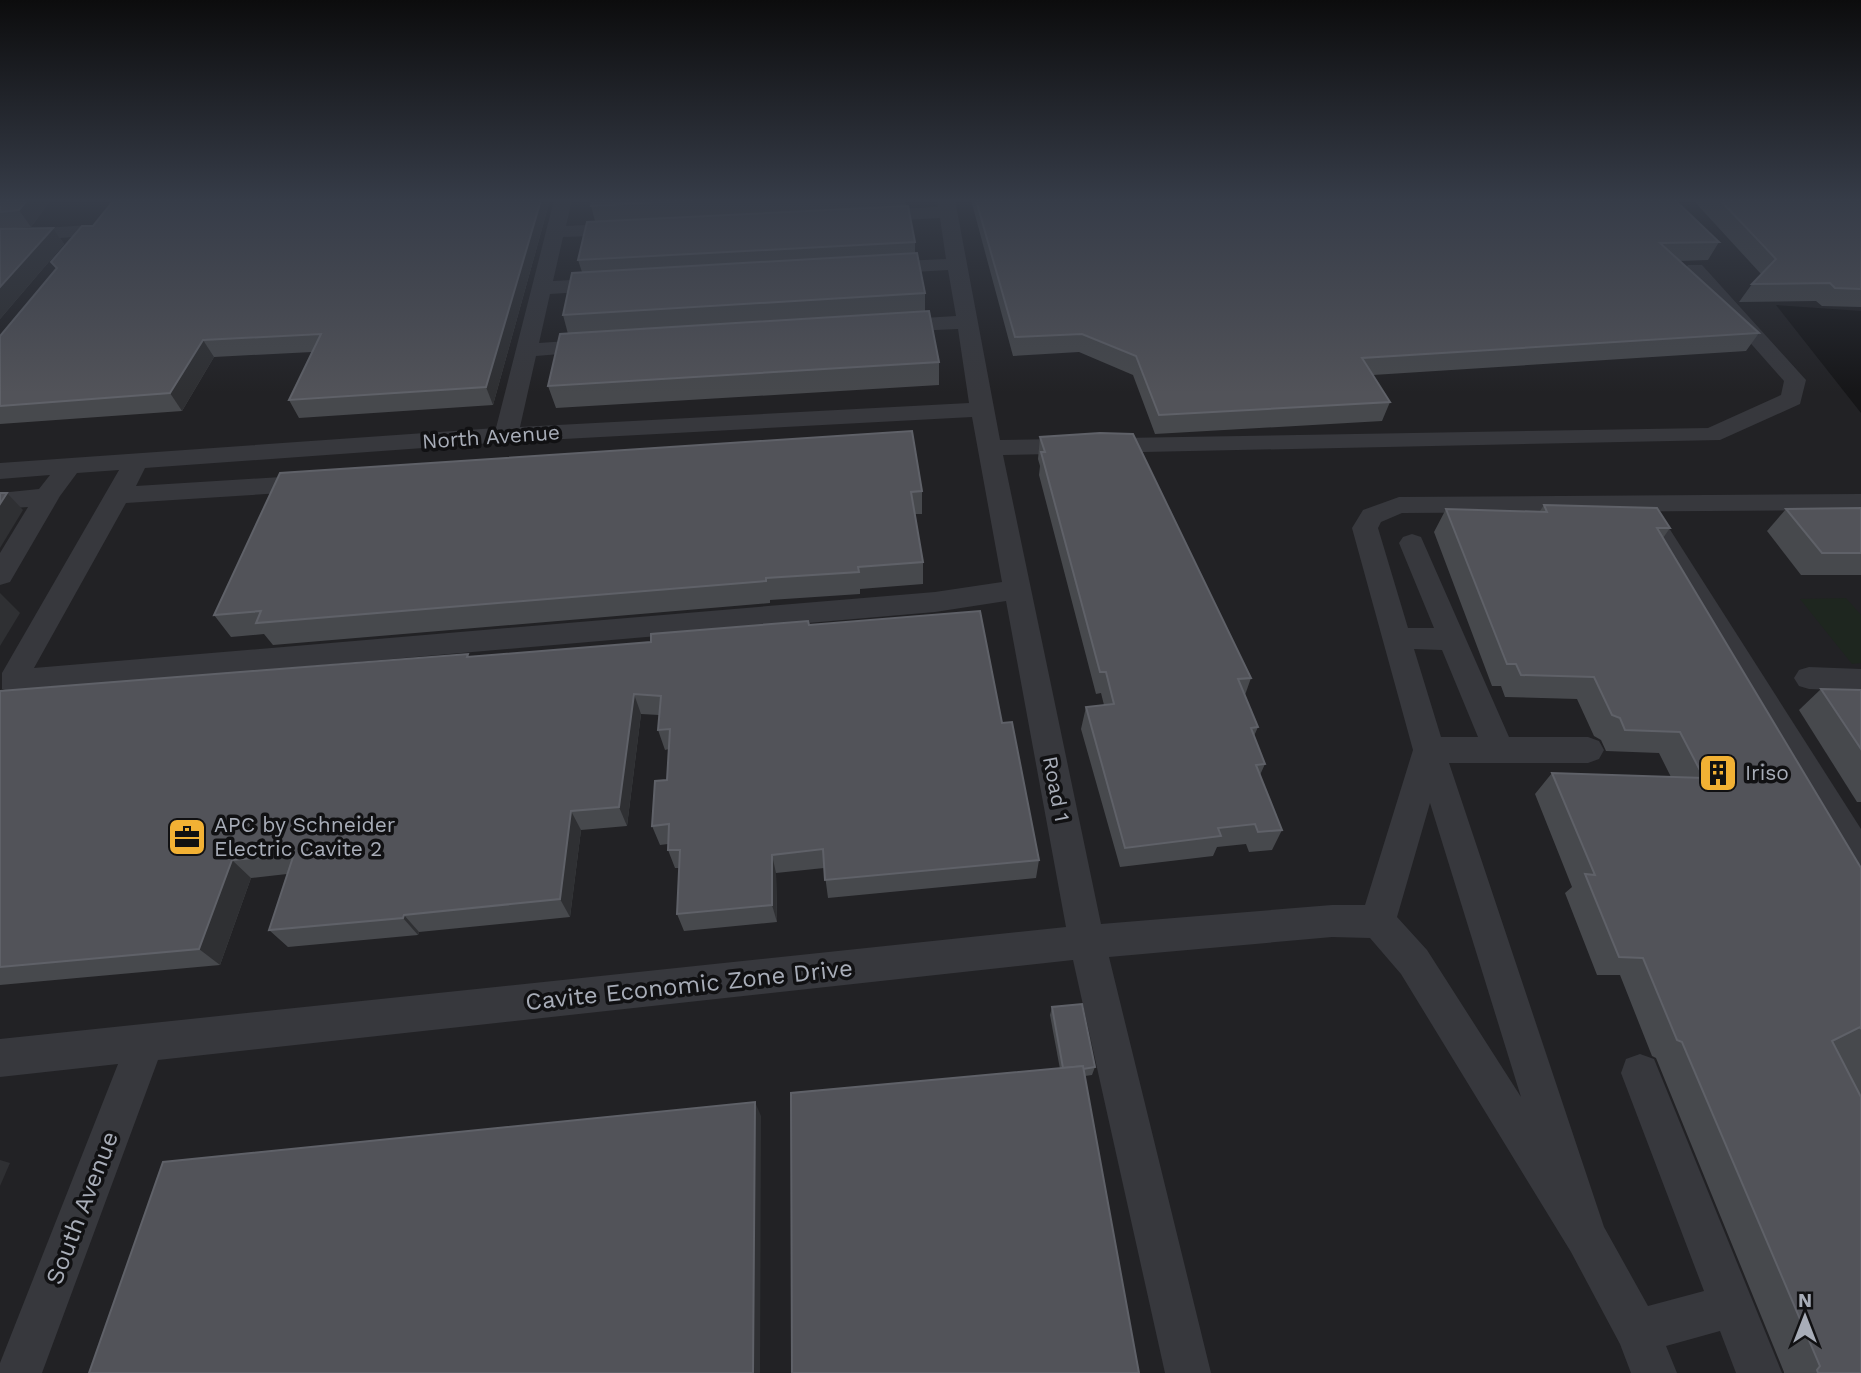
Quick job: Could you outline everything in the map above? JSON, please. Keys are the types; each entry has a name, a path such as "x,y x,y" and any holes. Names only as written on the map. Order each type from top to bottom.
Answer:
{"street":[{"path":"506,435 549,264"},
{"path":"865,269 956,264"},
{"name":"Road 1","path":"957,264 989,448 1087,943 1188,1373"},
{"path":"989,448 1712,435 1793,399 1795,380 1695,269"},
{"path":"544,288 625,283"},
{"path":"871,328 967,322"},
{"path":"527,350 624,343"},
{"name":"North Avenue","path":"0,471 506,435 982,409"},
{"path":"691,451 697,424"},
{"path":"137,461 12,681 935,602 1017,590"},
{"path":"0,575 70,466"},
{"path":"118,495 340,482"},
{"path":"0,501 48,497"},
{"path":"1586,1237 1429,750 1365,528 1371,516 1383,509 1399,505 1640,501 1861,502"},
{"path":"1640,501 1861,858"},
{"path":"1412,543 1499,750"},
{"path":"1396,638 1452,639"},
{"path":"1809,678 1861,680"},
{"path":"1429,750 1588,750"},
{"path":"1429,750 1378,922 1414,962 1586,1237 1637,1331 1654,1373"},
{"name":"Cavite Economic Zone Drive","path":"0,1058 1087,943 1332,921 1378,922"},
{"name":"South Avenue","path":"19,1373 146,1042"},
{"path":"1640,1073 1759,1373"},
{"path":"1637,1331 1732,1306"}],"shaded area":[{"path":"0,264 1861,264 1861,311 1776,305 1861,413 1861,1373 0,1373"},
{"path":"1846,598 1861,615 1861,663 1852,664 1800,599"}],"building":[{"path":"0,264 21,264 0,287"},
{"path":"53,264 522,264 486,387 289,400 321,334 203,340 170,393 0,406 0,336 57,268"},
{"path":"726,264 919,264 925,293 563,315 572,273"},
{"path":"994,264 1683,264 1759,333 1362,358 1390,402 1159,415 1136,356 1082,334 1015,337"},
{"path":"1771,264 1861,264 1861,289 1835,288 1830,283 1752,284"},
{"path":"929,311 939,362 548,386 560,334"},
{"path":"912,431 922,491 911,492 923,562 858,567 859,572 766,578 766,581 256,623 261,611 214,615 280,473"},
{"path":"1133,434 1251,678 1238,679 1258,727 1251,728 1265,764 1256,765 1282,830 1258,832 1255,824 1218,828 1221,836 1125,848 1086,707 1114,704 1106,672 1100,672 1041,452 1045,452 1040,437"},
{"path":"0,493 7,493 0,504"},
{"path":"1544,505 1657,508 1670,528 1657,528 1861,868 1861,1029 1860,1027 1832,1041 1861,1097 1861,1373 1818,1373 1820,1366 1682,1042 1677,1040 1643,958 1619,957 1585,874 1595,875 1552,773 1704,778 1680,732 1625,730 1620,718 1612,715 1594,677 1521,675 1516,664 1507,664 1446,509 1547,512"},
{"path":"1861,508 1861,553 1822,553 1786,509"},
{"path":"980,611 1002,723 1012,722 1039,860 825,880 823,849 772,855 772,905 677,914 680,850 668,850 669,824 652,826 655,781 667,780 670,729 658,730 661,696 634,694 619,807 571,811 560,899 404,915 403,918 269,930 294,854 232,860 199,949 0,967 0,691 651,642 651,634"},
{"path":"1821,689 1861,690 1861,749"},
{"path":"1082,1004 1095,1067 1063,1068 1052,1007"},
{"path":"1083,1066 1139,1373 792,1373 791,1093"},
{"path":"755,1102 753,1373 89,1373 163,1162"}],"place":[{"name":"Iriso","path":"1718,773"},
{"name":"APC by Schneider Electric Cavite 2","path":"187,837"}]}
